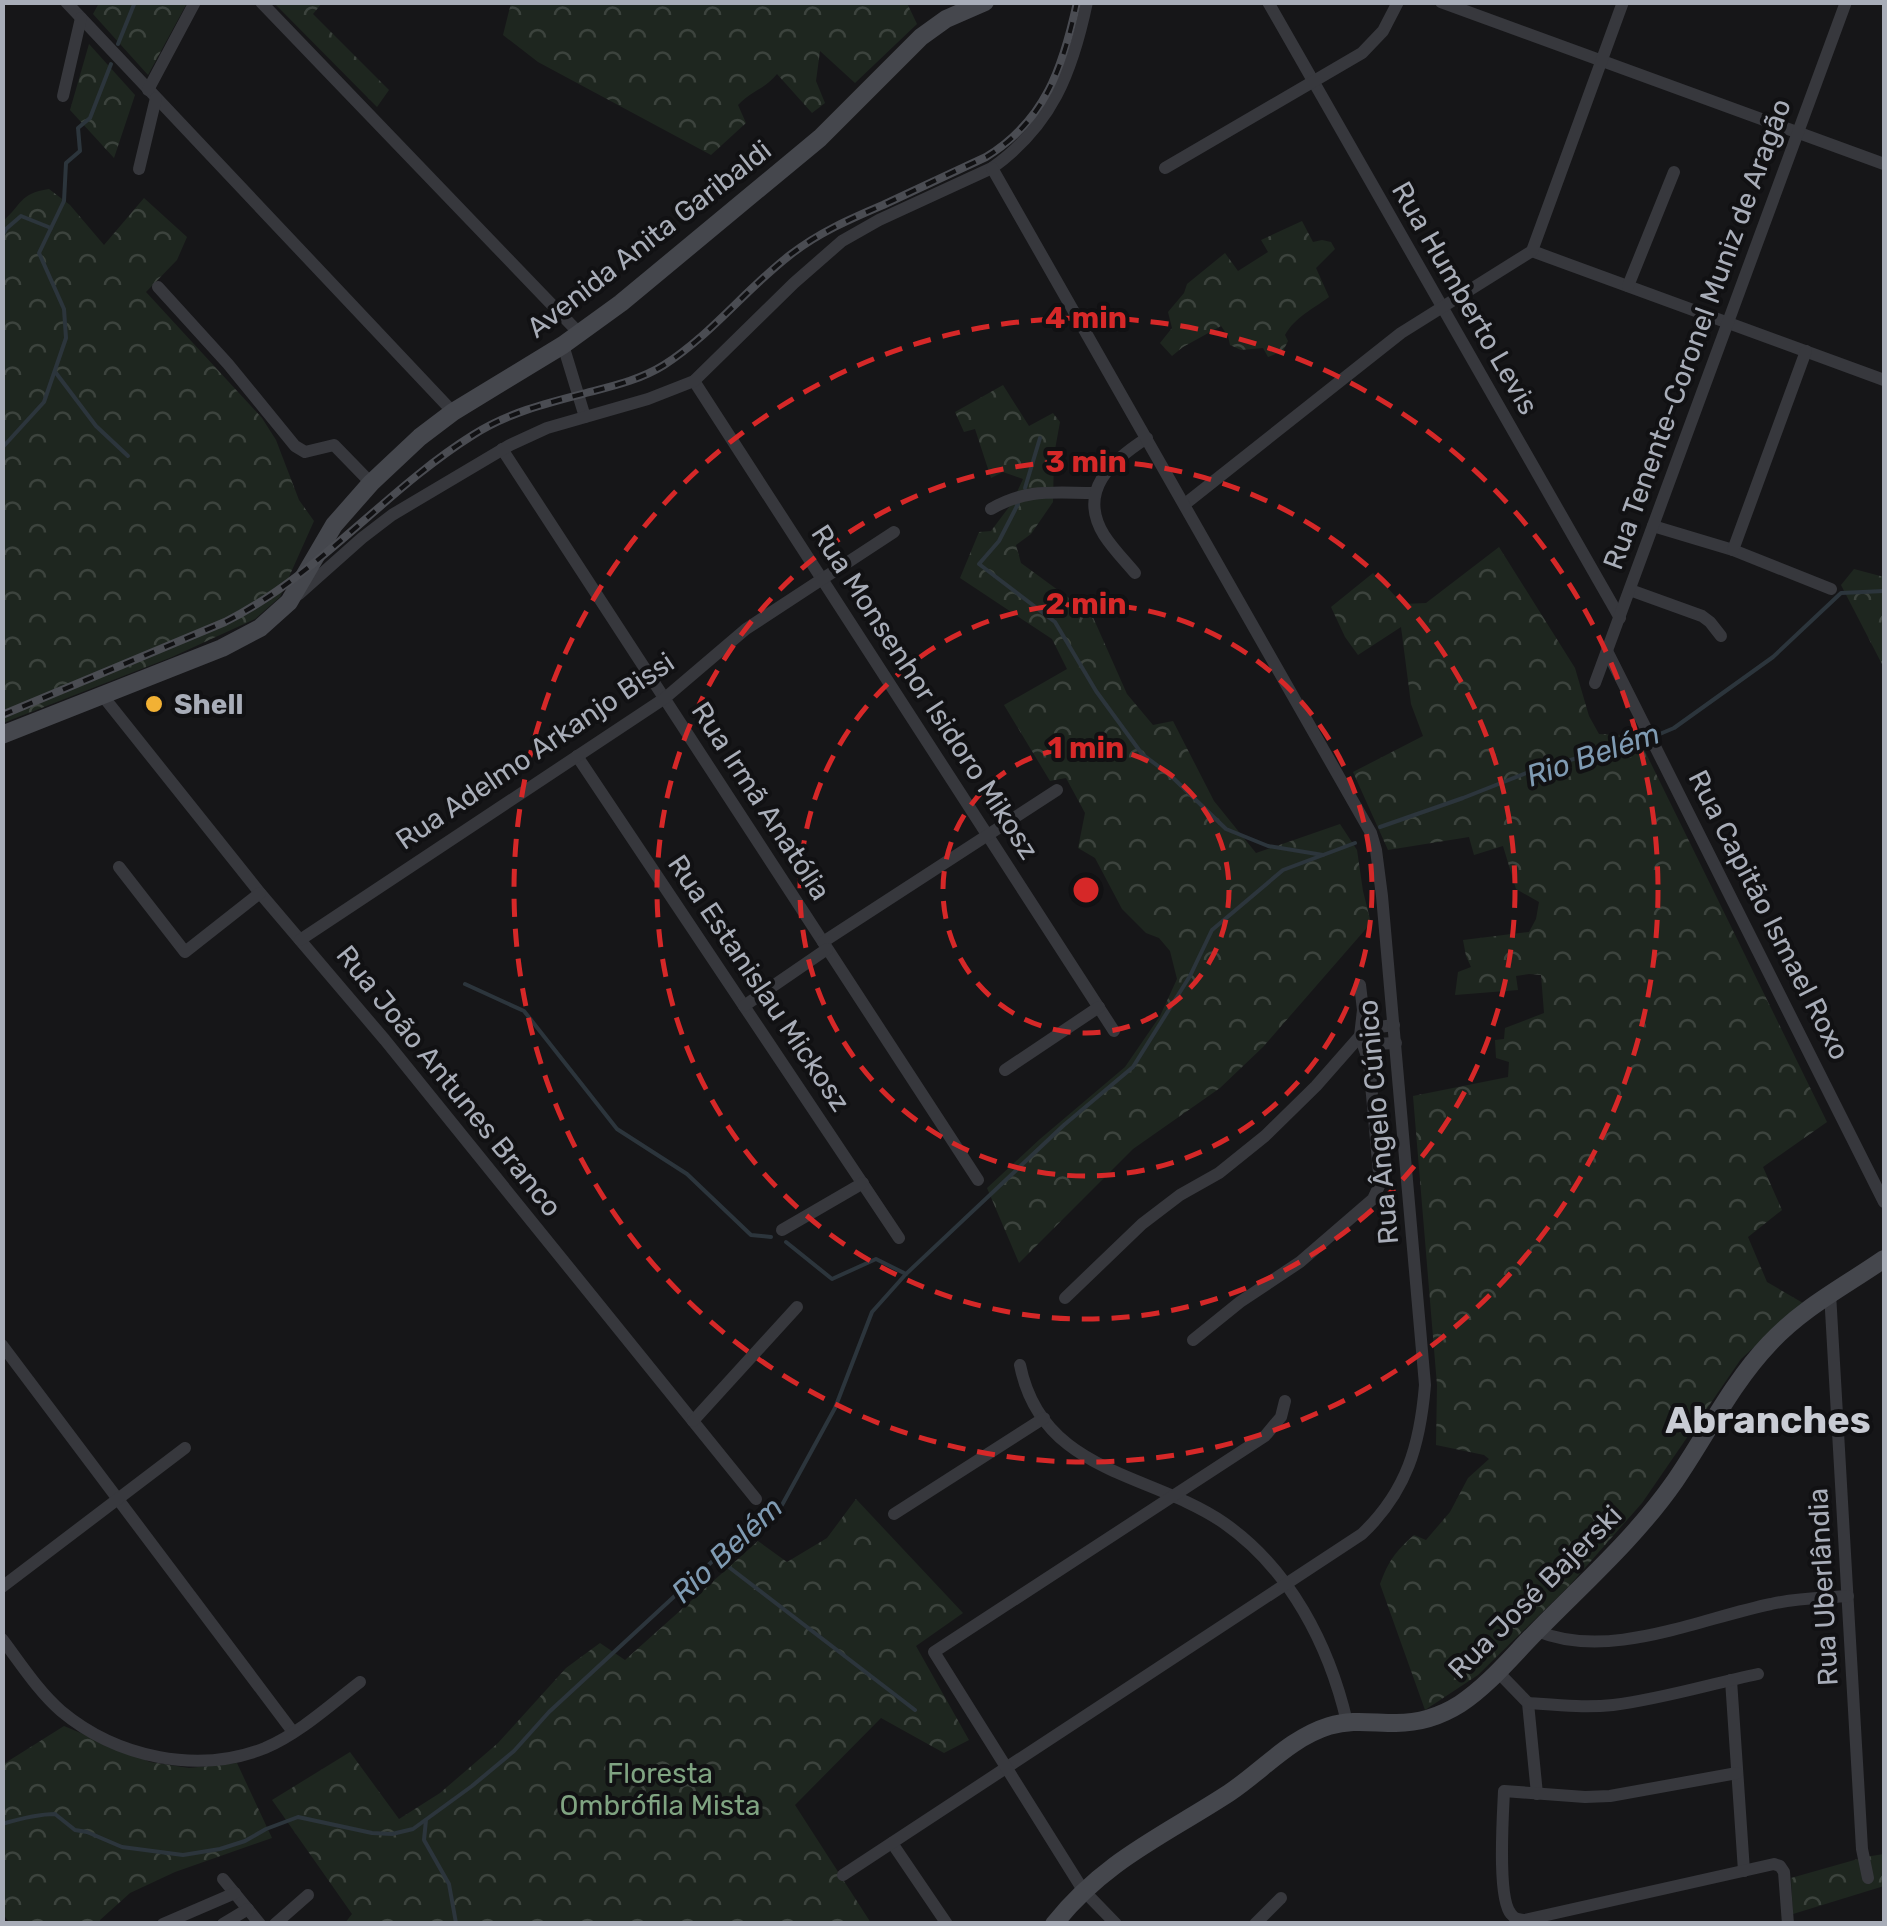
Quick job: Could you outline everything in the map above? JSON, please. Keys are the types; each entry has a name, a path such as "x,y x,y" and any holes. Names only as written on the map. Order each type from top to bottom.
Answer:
{"main road":[{"name":"Avenida Anita Garibaldi","path":"2,735 244,638 260,628 289,602 334,525 412,444 453,412 563,346 635,292 820,138 921,37 946,18 986,2"},
{"name":"Rua José Bajerski","path":"1054,1924 1083,1890 1126,1855 1242,1784 1314,1731 1346,1722 1396,1723 1437,1716 1464,1701 1645,1521 1760,1354 1791,1322 1884,1259"}],"street":[{"path":"139,170 152,94 195,2"},
{"path":"261,2 580,334"},
{"path":"289,602 392,515 502,449 533,433 648,400 694,381 842,241 992,168 1024,142 1050,108 1072,60 1086,2"},
{"name":"Rua Humberto Levis","path":"1268,2 1620,618"},
{"path":"1166,168 1349,62 1373,43 1392,18 1398,2"},
{"path":"1441,2 1884,164"},
{"path":"1185,504 1389,341 1532,251 1623,2"},
{"name":"Rua Tenente-Coronel Muniz de Aragão","path":"1595,683 1846,2"},
{"path":"76,9 453,412"},
{"path":"63,96 76,9"},
{"name":"Rua Ângelo Cúnico","path":"843,1875 1345,1547 1380,1518 1407,1474 1426,1385 1380,872 1371,833 992,168"},
{"path":"1628,286 1674,172"},
{"path":"1532,251 1884,380"},
{"path":"158,287 295,446 305,452 334,445 371,484"},
{"path":"563,346 585,416"},
{"path":"1734,550 1806,352"},
{"name":"Rua Monsenhor Isidoro Mikosz","path":"694,381 1114,1030"},
{"path":"1135,573 1104,535 1094,508 1094,493 1124,453 1147,438"},
{"name":"Rua Irmã Anatólia","path":"502,449 978,1180"},
{"path":"991,509 1026,494 1094,493"},
{"path":"1653,526 1734,550 1832,589"},
{"name":"Rua Adelmo Arkanjo Bissi","path":"300,940 664,698 746,629 894,532"},
{"path":"1630,590 1702,616 1721,636"},
{"name":"Rua Capitão Ismael Roxo","path":"1607,651 1884,1202"},
{"name":"Rua João Antunes Branco","path":"102,696 756,1498"},
{"name":"Rua Estanislau Mickosz","path":"578,756 900,1238"},
{"path":"744,1006 825,946 1057,790"},
{"path":"119,867 185,952 260,893"},
{"path":"1193,1340 1326,1241 1378,1191 1369,1062 1360,1036 1360,985"},
{"path":"1005,1070 1098,1007"},
{"path":"1066,1298 1142,1224 1180,1195 1219,1173 1265,1136 1360,1036 1371,1028 1394,1025"},
{"path":"1360,1036 1373,1044 1396,1043"},
{"path":"782,1230 862,1183"},
{"name":"Rua Uberlândia","path":"1830,1293 1862,1849 1868,1878"},
{"path":"694,1421 797,1307"},
{"path":"2,1345 293,1732"},
{"path":"1020,1365 1028,1390 1044,1418 1070,1446 1106,1470 1204,1511 1238,1534 1272,1568 1324,1648 1346,1722"},
{"path":"1116,1924 1083,1890 934,1652 1265,1436 1281,1418 1285,1401"},
{"path":"894,1514 1044,1418"},
{"path":"2,1587 184,1448"},
{"path":"1536,1631 1572,1641 1614,1641 1770,1604 1848,1596"},
{"path":"2,1639 62,1712 97,1734 137,1751 178,1760 224,1758 266,1747 293,1732 360,1682"},
{"path":"1497,1671 1524,1698 1580,1706 1646,1700 1758,1674"},
{"path":"1731,1680 1744,1871"},
{"path":"1524,1698 1537,1794"},
{"path":"1738,1772 1610,1796 1504,1791 1508,1910 1517,1919 1525,1920 1774,1864 1784,1872 1788,1924"},
{"path":"892,1843 947,1924"},
{"path":"223,1879 260,1924"},
{"path":"164,1924 234,1893"},
{"path":"275,1924 308,1895"},
{"path":"1255,1924 1280,1898"},
{"path":"222,1924 248,1910"}],"green space":[{"path":"99,2 187,3 148,75 93,14"},
{"path":"274,3 322,3 313,14 389,90 377,107"},
{"path":"511,3 907,3 917,24 855,83 820,51 816,81 825,103 812,113 777,74 738,105 746,123 711,155 538,62 503,35"},
{"path":"89,44 135,95 114,158 70,110"},
{"path":"49,189 70,205 104,245 144,198 187,237 177,260 146,292 262,418 276,440 299,500 314,521 280,597 255,619 172,657 3,723 2,222 26,197"},
{"path":"1302,221 1313,242 1331,242 1335,249 1316,268 1329,297 1289,329 1283,351 1268,357 1263,348 1241,350 1230,345 1221,326 1172,356 1160,343 1172,328 1168,312 1187,284 1225,253 1238,271 1268,252 1261,240"},
{"path":"1003,385 1029,426 1053,413 1060,422 1054,455 1053,502 1031,534 1016,545 1021,563 1092,615 1127,694 1153,725 1173,721 1214,801 1256,853 1340,824 1357,850 1371,923 1263,1047 1220,1088 1133,1149 1019,1263 987,1188 1125,1067 1160,1016 1177,979 1170,951 1122,909 1095,858 1078,848 1085,813 1066,778 1050,781 1004,705 1067,669 1052,639 960,578 979,532 991,531 1012,503 1023,479 1003,472 991,478 975,429 964,432 955,412"},
{"path":"1499,547 1575,668 1589,716 1599,734 1635,731 1827,1122 1763,1167 1782,1210 1748,1237 1767,1282 1803,1303 1741,1359 1642,1503 1569,1586 1478,1675 1425,1710 1380,1584 1397,1552 1414,1535 1426,1540 1450,1512 1468,1478 1489,1459 1436,1445 1437,1385 1413,1096 1508,1077 1509,1062 1496,1058 1495,1040 1504,1039 1505,1028 1544,1013 1541,975 1516,976 1518,990 1455,995 1458,972 1471,967 1463,940 1529,932 1539,902 1516,889 1503,846 1474,855 1469,837 1388,850 1353,772 1423,736 1411,704 1401,627 1358,655 1331,607 1373,573 1403,604 1426,603"},
{"path":"1854,569 1884,577 1884,668 1841,585"},
{"name":"Floresta Ombrófila Mista","path":"856,1499 963,1613 916,1646 969,1740 944,1753 881,1718 795,1805 871,1923 345,1923 352,1914 272,1800 350,1752 399,1819 440,1793 498,1743 566,1668 600,1643 625,1660 758,1541 787,1562 827,1538"},
{"path":"64,1726 150,1762 189,1768 237,1763 272,1838 175,1872 130,1893 100,1923 10,1923 2,1913 2,1765"},
{"path":"1884,1854 1884,1886 1793,1914 1791,1878"}],"waterway":[{"path":"118,44 135,2"},
{"path":"2,448 44,402 66,338 64,309 39,253 64,201 66,163 80,151 78,128 90,118 111,64"},
{"path":"2,236 21,216 51,228"},
{"path":"56,373 96,426 128,456"},
{"path":"1025,488 1040,438"},
{"path":"1018,504 999,541 979,564 1055,622 1096,691 1142,754 1226,829 1268,846 1323,855"},
{"name":"Rio Belém","path":"1655,736 1674,728 1773,657 1841,593 1884,591"},
{"name":"Rio Belém","path":"1380,827 1534,770 1646,739"},
{"name":"Rio Belém","path":"2,1824 55,1814 75,1830 122,1847 183,1855 245,1841 298,1817 372,1833 413,1829 514,1751 549,1712 717,1557 782,1505 835,1408 872,1312 906,1274 1064,1125 1133,1067 1190,976 1212,930 1283,870 1355,843"},
{"path":"465,984 524,1011 617,1129 687,1174 751,1235 771,1237"},
{"path":"786,1242 832,1279 876,1259 906,1274"},
{"path":"717,1558 915,1710"},
{"path":"426,1820 424,1840 449,1884 456,1923"}],"railway":[{"path":"2,715 225,622 259,603 473,435 528,409 655,370 697,340 774,268 812,240 986,157 1006,143 1037,109 1058,70 1077,2"}],"place":[{"name":"Shell","path":"154,704"}],"district":[{"name":"Abranches","path":"1768,1420"}]}
